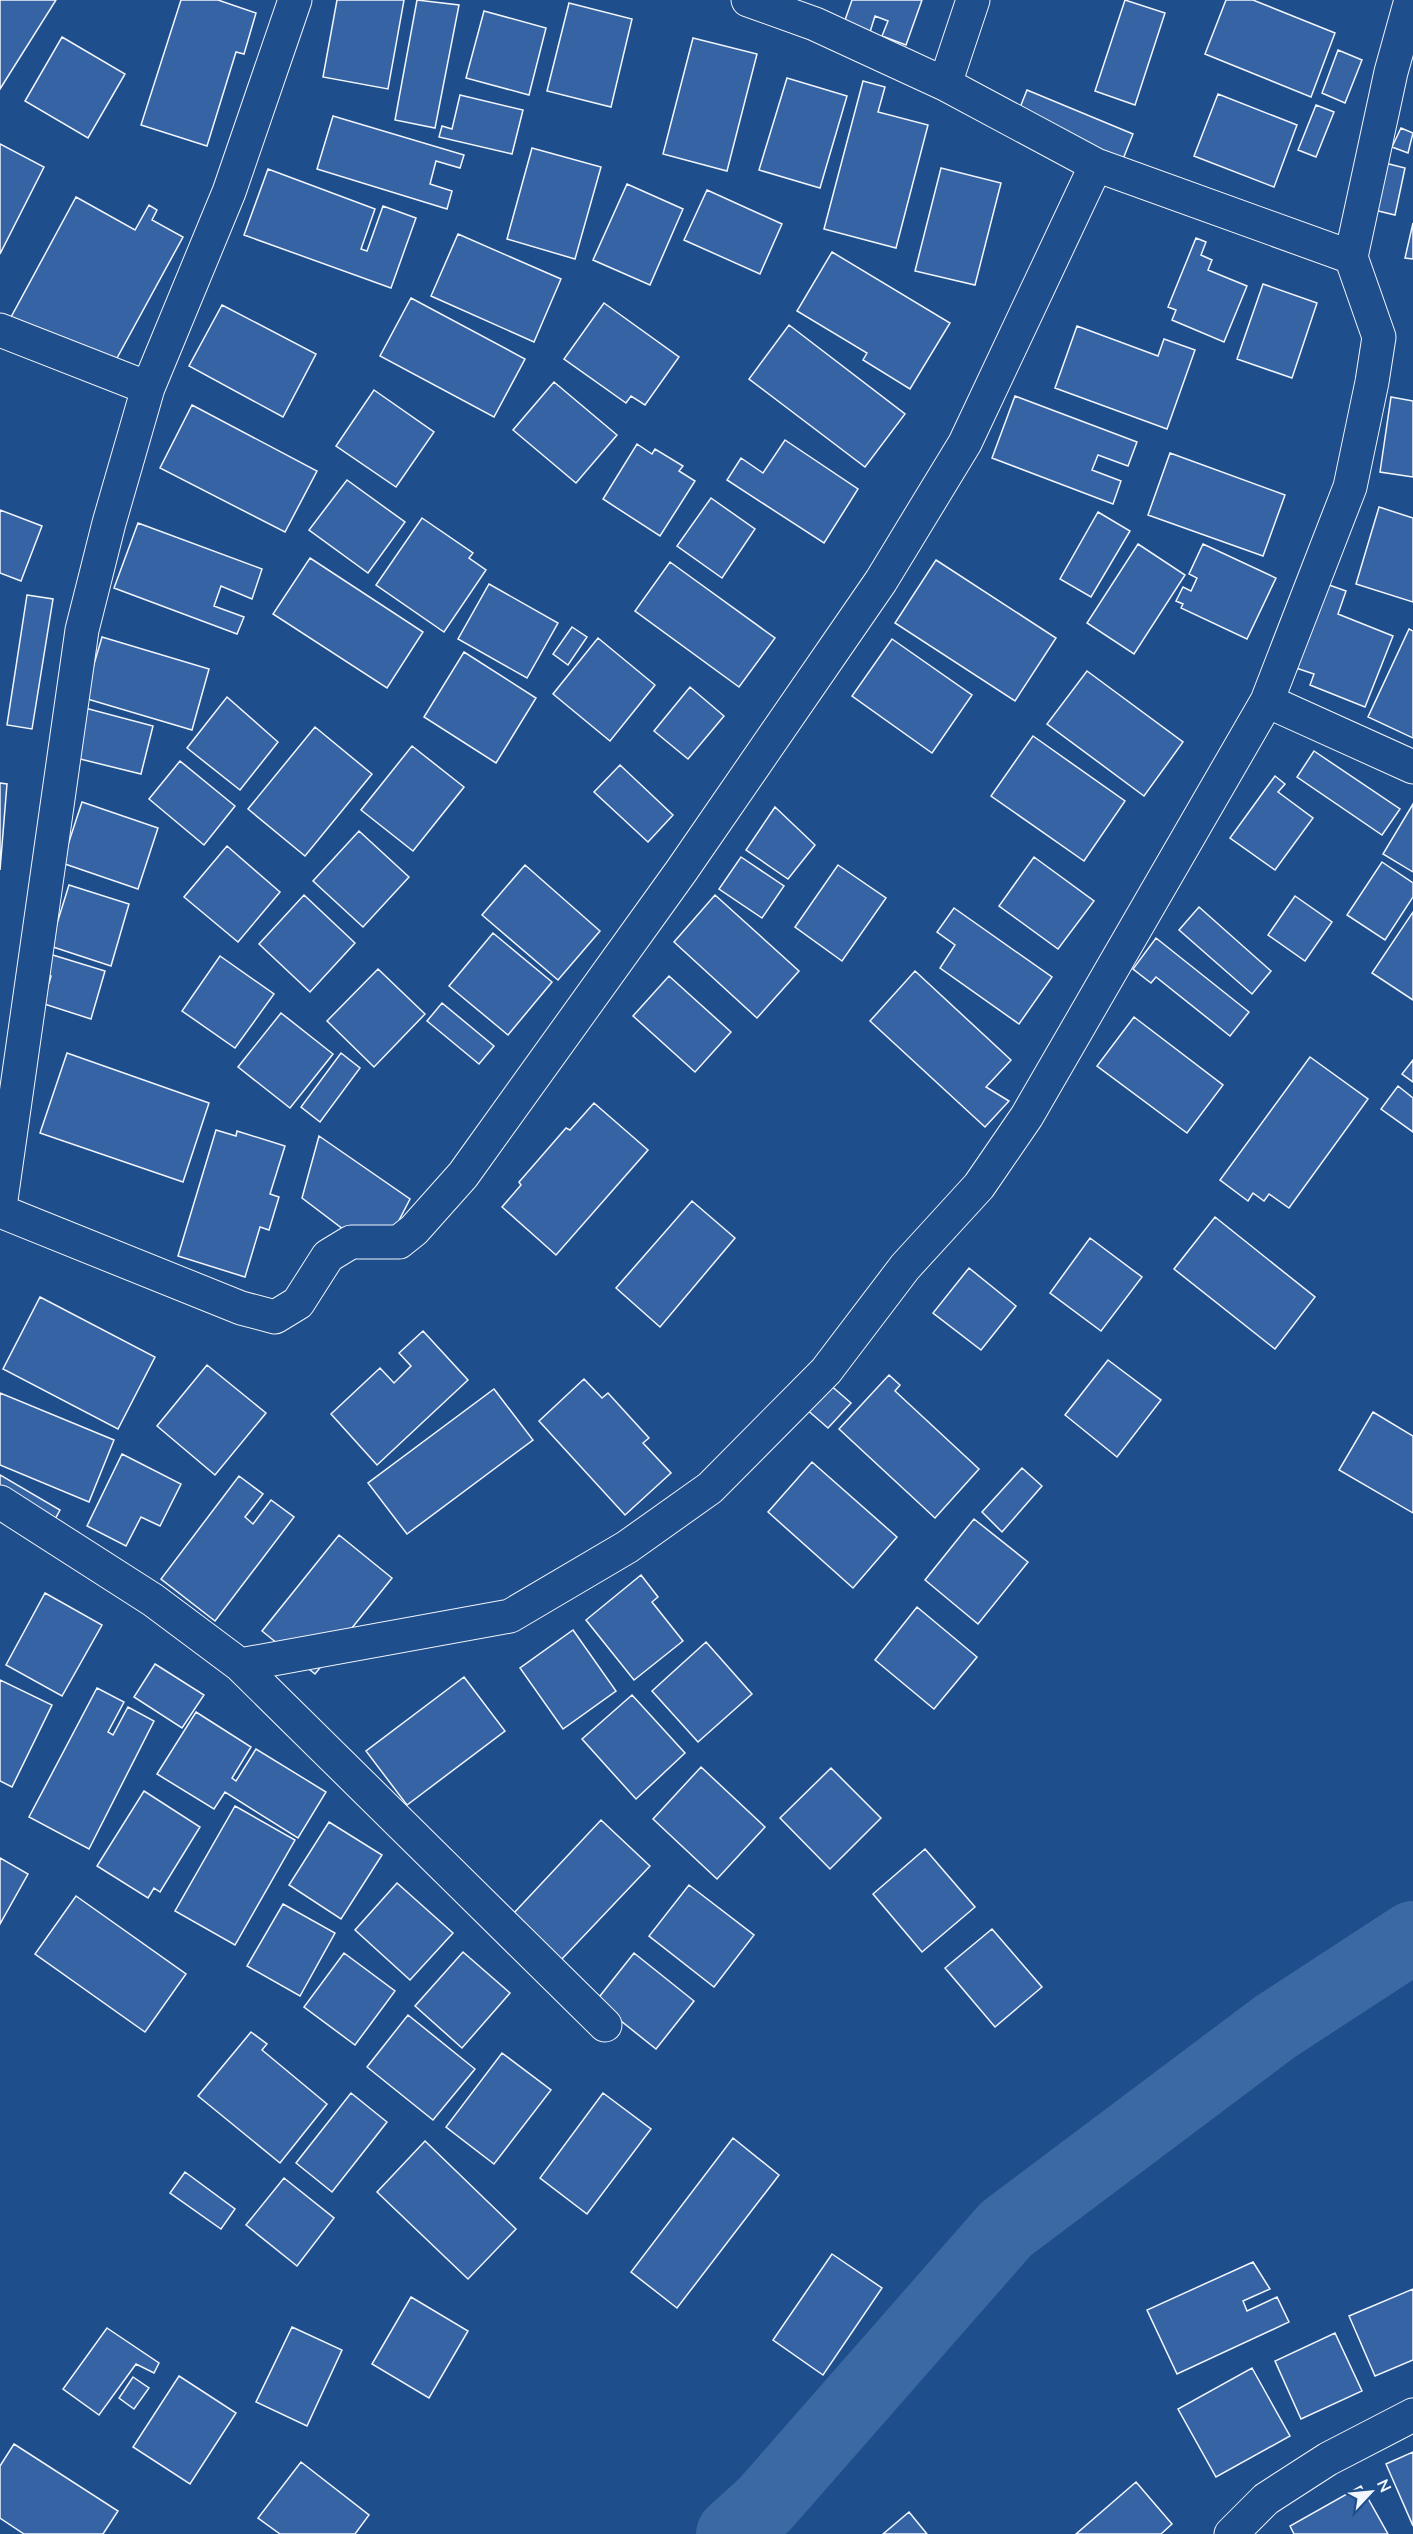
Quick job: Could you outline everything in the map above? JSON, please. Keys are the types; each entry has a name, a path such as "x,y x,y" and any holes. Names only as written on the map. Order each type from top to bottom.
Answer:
{"street":[{"path":"295,0 229,192 148,388 109,523 82,630 0,1209 241,1308 275,1317 298,1303 328,1257 351,1242 399,1242 414,1230 463,1174 675,880 881,581 965,443 1096,165"},
{"path":"748,0 815,24 945,84 1096,165 1351,257"},
{"path":"945,84 973,0"},
{"path":"240,1665 510,1616 627,1547 710,1488 826,1371 905,1267 979,1186 1027,1116 1267,701 1350,487 1379,337 1351,257 1391,72 1411,0"},
{"path":"0,330 148,388"},
{"path":"1267,701 1413,767"},
{"path":"0,1502 153,1600 240,1665 605,2025"},
{"path":"1231,2534 1275,2493 1328,2459 1413,2415"}],"building":[{"path":"0,0 56,0 0,89"},
{"path":"181,0 218,0 256,13 244,54 236,52 207,146 141,125"},
{"path":"337,0 404,0 388,89 323,77"},
{"path":"417,0 459,5 435,128 395,120"},
{"path":"852,0 922,0 906,45 882,36 888,21 875,16 870,32 844,23"},
{"path":"1125,0 1165,13 1135,105 1095,91"},
{"path":"1226,0 1253,0 1335,33 1311,97 1205,54"},
{"path":"569,3 632,19 611,107 547,91"},
{"path":"484,11 546,28 529,95 466,78"},
{"path":"62,37 125,74 88,138 25,101"},
{"path":"693,38 757,54 727,171 663,154"},
{"path":"1338,50 1362,60 1345,103 1322,93"},
{"path":"787,78 847,96 820,188 759,170"},
{"path":"863,81 885,87 878,112 928,125 896,248 824,229"},
{"path":"1027,90 1133,134 1123,159 1017,115"},
{"path":"1218,94 1297,125 1274,187 1194,156"},
{"path":"460,95 523,110 512,154 439,137 442,126 452,129"},
{"path":"1316,105 1334,112 1316,157 1298,150"},
{"path":"333,116 464,155 460,168 436,161 430,184 452,191 447,209 317,169"},
{"path":"1401,128 1413,133 1408,153 1392,147"},
{"path":"0,144 44,167 0,254"},
{"path":"532,148 601,167 575,259 507,239"},
{"path":"1385,163 1405,168 1395,215 1374,210"},
{"path":"941,168 1001,183 975,285 915,271"},
{"path":"268,169 375,209 361,249 367,251 383,206 416,218 391,288 244,235"},
{"path":"627,184 683,209 650,285 593,260"},
{"path":"707,190 782,224 760,274 684,240"},
{"path":"76,197 135,230 149,205 157,210 152,220 183,237 111,369 10,319"},
{"path":"1413,223 1413,259 1405,258"},
{"path":"458,234 561,279 534,342 431,296"},
{"path":"1196,238 1206,242 1201,255 1212,260 1208,270 1247,286 1224,342 1172,320 1176,310 1168,307"},
{"path":"832,252 950,323 910,389 863,360 867,353 797,311"},
{"path":"1263,284 1317,303 1292,378 1237,359"},
{"path":"411,298 525,359 494,417 380,356"},
{"path":"604,303 679,357 645,405 631,396 626,403 564,359"},
{"path":"222,305 316,354 283,417 189,366"},
{"path":"789,325 905,414 865,467 749,379"},
{"path":"1077,326 1158,356 1164,339 1195,350 1167,429 1055,388"},
{"path":"554,382 617,435 576,483 513,430"},
{"path":"374,390 434,432 396,487 336,446"},
{"path":"1015,396 1137,442 1128,466 1098,455 1092,470 1121,481 1113,504 992,458"},
{"path":"1391,397 1413,401 1413,477 1380,472"},
{"path":"192,405 317,471 285,532 160,468"},
{"path":"785,440 858,489 824,543 727,480 741,458 763,473"},
{"path":"637,444 652,454 655,449 683,466 679,471 695,481 660,536 603,499"},
{"path":"1170,453 1285,495 1263,556 1148,515"},
{"path":"347,480 405,522 368,573 309,530"},
{"path":"711,498 755,529 722,578 677,546"},
{"path":"1379,507 1413,518 1413,602 1356,584"},
{"path":"0,510 42,526 21,581 0,573"},
{"path":"1098,512 1130,531 1091,597 1060,579"},
{"path":"422,518 473,553 469,558 486,570 444,632 376,585"},
{"path":"138,523 262,569 252,599 221,586 214,606 244,617 237,634 114,588"},
{"path":"1138,544 1185,575 1134,654 1087,623"},
{"path":"1203,544 1276,578 1247,639 1181,608 1183,604 1176,601 1183,587 1191,591 1197,578 1189,574"},
{"path":"310,558 423,632 387,688 273,614"},
{"path":"936,560 1056,638 1015,701 895,623"},
{"path":"670,562 775,638 739,687 635,611"},
{"path":"1318,581 1346,591 1338,614 1393,636 1365,707 1310,685 1314,674 1287,665"},
{"path":"489,584 558,623 527,678 458,639"},
{"path":"27,595 53,599 32,729 7,725"},
{"path":"572,627 587,637 568,665 553,654"},
{"path":"1409,629 1413,631 1413,738 1368,717"},
{"path":"102,637 209,669 192,730 84,698"},
{"path":"598,638 655,685 610,741 553,694"},
{"path":"892,639 972,695 932,753 852,696"},
{"path":"464,652 536,698 496,763 424,717"},
{"path":"1087,671 1183,742 1144,796 1047,724"},
{"path":"690,687 724,716 688,759 654,731"},
{"path":"227,697 278,742 240,790 187,748"},
{"path":"85,708 153,726 141,774 72,757"},
{"path":"315,727 372,774 305,856 248,809"},
{"path":"1033,736 1125,801 1084,861 991,796"},
{"path":"412,746 464,787 413,851 361,810"},
{"path":"1314,751 1400,809 1382,835 1297,777"},
{"path":"180,761 235,806 204,845 149,799"},
{"path":"620,765 673,815 648,842 594,792"},
{"path":"1275,776 1285,784 1278,792 1313,818 1275,870 1230,838"},
{"path":"0,783 7,784 0,870"},
{"path":"82,802 158,828 138,889 62,863"},
{"path":"1413,804 1413,872 1383,854"},
{"path":"775,807 815,845 788,879 746,850"},
{"path":"359,831 409,877 363,927 313,881"},
{"path":"227,846 280,892 238,942 184,897"},
{"path":"741,857 784,886 762,918 719,889"},
{"path":"1034,857 1094,901 1058,949 999,906"},
{"path":"1382,862 1413,883 1413,897 1385,940 1347,915"},
{"path":"525,865 600,931 558,980 482,915"},
{"path":"838,865 886,898 842,961 795,927"},
{"path":"69,885 129,904 111,966 50,946"},
{"path":"304,895 355,943 310,992 259,944"},
{"path":"715,895 799,971 757,1018 674,942"},
{"path":"1295,896 1332,922 1305,961 1268,935"},
{"path":"1199,907 1271,971 1252,994 1179,930"},
{"path":"954,908 1052,977 1019,1024 940,968 955,945 937,932"},
{"path":"1413,912 1413,1000 1372,973"},
{"path":"493,933 552,982 508,1035 449,986"},
{"path":"1156,938 1249,1012 1230,1036 1156,977 1151,983 1133,969"},
{"path":"43,952 105,971 91,1019 35,1001 41,980 49,983 51,976 37,972"},
{"path":"220,956 274,994 235,1048 182,1011"},
{"path":"378,969 425,1014 374,1067 327,1021"},
{"path":"915,971 1011,1060 986,1087 1009,1101 985,1127 870,1021"},
{"path":"669,976 731,1032 695,1072 633,1016"},
{"path":"442,1003 494,1046 479,1064 427,1021"},
{"path":"281,1013 333,1054 290,1108 238,1067"},
{"path":"1134,1017 1223,1085 1187,1133 1097,1066"},
{"path":"67,1053 209,1103 183,1182 40,1133"},
{"path":"341,1053 360,1068 320,1122 301,1107"},
{"path":"1310,1057 1368,1099 1289,1208 1269,1194 1264,1201 1253,1193 1248,1201 1220,1180"},
{"path":"1413,1060 1413,1082 1402,1074"},
{"path":"1398,1086 1413,1098 1413,1132 1381,1109"},
{"path":"594,1103 648,1150 556,1255 502,1207 521,1185 519,1182 566,1128 570,1130"},
{"path":"216,1130 236,1136 237,1131 285,1146 270,1194 279,1197 269,1230 260,1227 245,1277 178,1256"},
{"path":"319,1136 410,1199 380,1257 302,1198"},
{"path":"692,1201 735,1238 660,1327 616,1288"},
{"path":"1215,1217 1315,1297 1275,1349 1174,1269"},
{"path":"1090,1238 1142,1277 1101,1331 1050,1293"},
{"path":"969,1268 1016,1306 981,1350 933,1313"},
{"path":"40,1297 155,1357 118,1429 3,1369"},
{"path":"423,1331 468,1380 377,1465 331,1414 380,1368 394,1383 411,1366 399,1353"},
{"path":"1108,1360 1161,1400 1117,1457 1065,1415"},
{"path":"207,1365 266,1413 215,1475 157,1426"},
{"path":"889,1375 900,1385 895,1391 979,1469 935,1518 839,1429"},
{"path":"584,1379 602,1398 608,1393 649,1438 643,1443 671,1473 625,1515 539,1421"},
{"path":"828,1383 851,1403 828,1428 805,1408"},
{"path":"494,1389 533,1440 407,1534 368,1483"},
{"path":"0,1393 114,1440 89,1502 0,1465"},
{"path":"1373,1412 1413,1436 1413,1513 1339,1470"},
{"path":"122,1454 181,1484 160,1526 141,1517 126,1546 87,1526"},
{"path":"812,1462 897,1537 853,1588 768,1512"},
{"path":"1022,1468 1042,1486 1002,1532 982,1512"},
{"path":"0,1475 60,1510 47,1534 0,1507"},
{"path":"239,1476 263,1494 245,1517 253,1524 271,1500 294,1517 215,1621 161,1579"},
{"path":"974,1519 1028,1562 978,1624 925,1580"},
{"path":"339,1535 392,1578 315,1674 262,1631"},
{"path":"641,1575 658,1597 652,1602 683,1641 634,1680 586,1620"},
{"path":"45,1593 102,1625 62,1696 6,1665"},
{"path":"917,1607 977,1657 934,1709 875,1660"},
{"path":"573,1630 616,1691 563,1729 520,1668"},
{"path":"706,1642 752,1694 698,1742 652,1691"},
{"path":"155,1664 204,1695 182,1728 134,1697"},
{"path":"464,1677 505,1731 407,1805 366,1751"},
{"path":"0,1680 52,1705 12,1787 0,1781"},
{"path":"97,1688 124,1702 108,1732 113,1735 128,1707 154,1721 89,1849 29,1817"},
{"path":"632,1695 685,1753 636,1799 582,1739"},
{"path":"196,1712 251,1747 232,1778 236,1781 256,1749 326,1792 298,1838 225,1792 214,1809 157,1774"},
{"path":"701,1767 765,1827 717,1879 653,1819"},
{"path":"831,1768 881,1818 830,1869 780,1818"},
{"path":"144,1791 200,1827 160,1892 154,1888 148,1898 97,1866"},
{"path":"235,1806 295,1840 235,1945 175,1911"},
{"path":"601,1820 650,1866 560,1961 512,1915"},
{"path":"329,1822 382,1855 341,1919 289,1885"},
{"path":"925,1849 975,1907 922,1952 873,1894"},
{"path":"0,1858 28,1874 0,1924"},
{"path":"397,1883 453,1933 410,1980 355,1930"},
{"path":"689,1885 754,1935 714,1987 649,1936"},
{"path":"76,1896 186,1974 145,2032 35,1954"},
{"path":"283,1904 335,1933 300,1996 247,1966"},
{"path":"992,1929 1042,1987 995,2027 945,1968"},
{"path":"463,1952 510,1993 462,2048 415,2006"},
{"path":"344,1953 395,1991 355,2045 304,2007"},
{"path":"634,1953 694,2001 656,2049 596,2001"},
{"path":"408,2015 475,2069 433,2120 367,2067"},
{"path":"251,2032 267,2044 262,2050 327,2104 280,2163 198,2096"},
{"path":"502,2053 551,2090 494,2164 446,2127"},
{"path":"351,2093 387,2122 332,2192 296,2163"},
{"path":"603,2093 651,2129 587,2214 540,2178"},
{"path":"733,2138 779,2175 677,2308 631,2272"},
{"path":"425,2141 516,2229 468,2279 377,2192"},
{"path":"185,2172 235,2209 221,2229 170,2193"},
{"path":"284,2178 334,2218 297,2266 246,2225"},
{"path":"832,2254 882,2288 823,2375 773,2340"},
{"path":"1253,2262 1270,2289 1243,2301 1247,2311 1277,2297 1289,2322 1177,2374 1147,2310"},
{"path":"1413,2289 1413,2360 1375,2376 1349,2316"},
{"path":"411,2297 468,2331 429,2398 372,2364"},
{"path":"292,2327 342,2350 307,2426 256,2402"},
{"path":"107,2328 159,2363 154,2373 136,2364 99,2415 63,2389"},
{"path":"1335,2333 1362,2391 1301,2419 1275,2361"},
{"path":"1252,2368 1290,2436 1216,2477 1178,2409"},
{"path":"179,2376 236,2413 190,2484 133,2447"},
{"path":"133,2377 149,2388 134,2409 119,2398"},
{"path":"14,2444 118,2511 103,2534 24,2534 0,2518 0,2466"},
{"path":"1413,2452 1413,2526 1386,2464"},
{"path":"301,2462 369,2515 355,2534 280,2534 258,2518"},
{"path":"1136,2482 1172,2524 1161,2534 1076,2534"},
{"path":"1361,2486 1388,2534 1294,2534 1290,2526"},
{"path":"909,2512 927,2534 883,2534"}],"waterway":[{"path":"732,2534 765,2504 1006,2229 1275,2027 1413,1937"}]}
